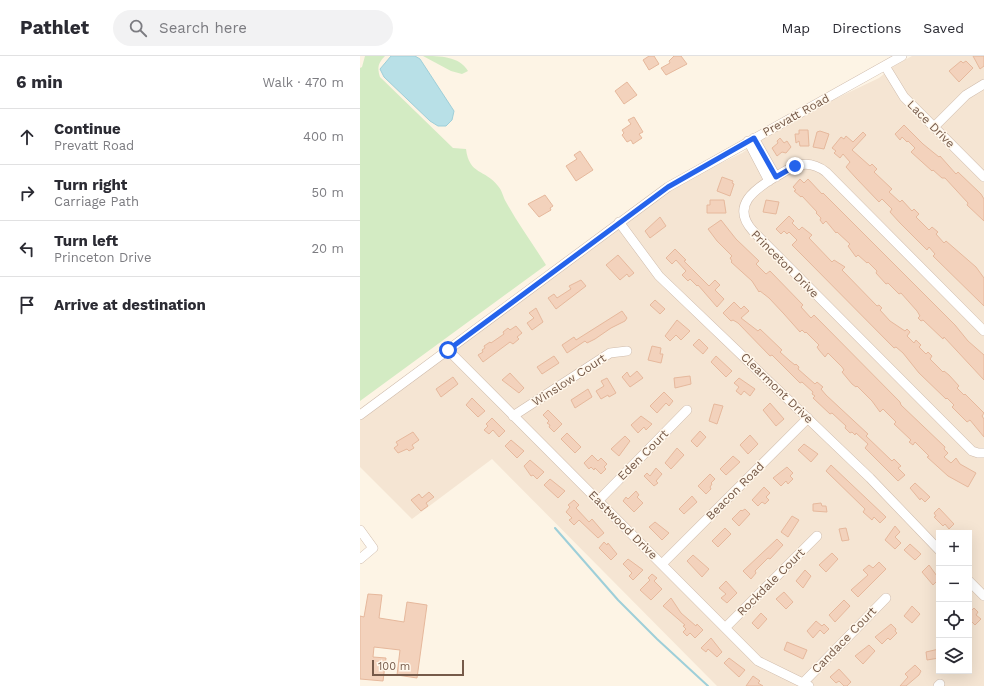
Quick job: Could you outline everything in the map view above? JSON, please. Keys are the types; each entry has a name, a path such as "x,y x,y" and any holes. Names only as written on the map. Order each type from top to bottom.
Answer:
{"street":[{"name":"Prevatt Road","path":"360,414 668,187 751,139 902,56"},
{"name":"Lace Drive","path":"885,66 900,92 984,177"},
{"path":"934,127 966,96 984,84"},
{"path":"751,139 772,179"},
{"name":"Princeton Drive","path":"984,331 822,169 809,164 800,165 772,179 754,191 746,203 745,216 750,228 972,451 984,453"},
{"name":"Clearmont Drive","path":"619,222 659,276 888,495 936,547"},
{"name":"Eastwood Drive","path":"448,350 758,661 806,684"},
{"name":"Winslow Court","path":"514,416 610,353 627,351"},
{"name":"Eden Court","path":"598,501 687,410"},
{"name":"Beacon Road","path":"662,564 808,418"},
{"path":"360,530 373,548 360,559"},
{"name":"Rockdale Court","path":"725,628 817,536"},
{"path":"972,584 984,596"},
{"name":"Candace Court","path":"806,684 886,598"}],"shaded area":[{"path":"912,56 984,56 984,686 717,686 492,459 412,519 360,467 360,418 678,184 742,153 763,138 818,107 879,78 895,65"}],"green space":[{"path":"365,56 385,56 379,66 380,77 453,148 466,149 470,163 474,168 493,181 499,188 511,210 546,265 360,401 360,68 362,67"},
{"path":"423,56 442,57 460,62 468,71 462,74 451,71"}],"water":[{"path":"391,56 415,56 420,59 454,111 452,120 446,126 438,126 430,121 384,77 380,69"}],"building":[{"path":"649,56 654,56 659,64 649,70 643,60"},
{"path":"674,56 681,56 687,64 666,75 661,68 670,63 669,61"},
{"path":"973,56 984,56 984,66 980,69"},
{"path":"961,61 963,63 966,61 973,68 959,82 949,71"},
{"path":"627,82 637,95 624,104 615,91"},
{"path":"634,117 643,132 639,134 642,138 633,144 631,140 627,142 622,135 624,133 622,130 631,124 628,120"},
{"path":"904,125 923,144 939,157 940,156 956,174 958,172 981,194 984,199 984,221 967,205 968,203 945,178 942,178 933,170 932,171 911,152 915,148 908,141 907,142 902,137 900,140 895,134"},
{"path":"799,130 808,130 809,146 800,146 799,141 796,143 795,134 799,134"},
{"path":"820,131 829,134 824,149 813,147 817,132"},
{"path":"863,132 866,135 852,150 870,166 872,164 877,169 874,172 892,189 889,192 900,202 902,200 912,211 914,209 919,214 916,217 929,230 932,227 938,232 936,234 944,243 946,241 976,267 984,278 984,306 933,256 935,254 929,247 927,250 900,223 890,212 892,209 882,199 879,202 856,178 846,167 850,162 843,154 840,158 834,153 836,151 832,148 841,137 844,139 846,136 853,142"},
{"path":"780,138 784,143 787,141 791,147 786,153 782,152 777,156 772,148 778,143 777,141"},
{"path":"580,151 593,170 576,181 566,166 577,159 574,155"},
{"path":"722,177 733,181 732,183 734,184 730,196 717,191"},
{"path":"800,179 804,183 808,179 822,194 823,193 955,325 968,341 984,355 984,380 944,337 943,339 923,320 921,321 918,318 920,316 917,311 901,293 899,294 888,283 886,284 876,273 877,271 868,262 867,263 858,255 856,257 848,246 850,244 837,232 836,233 826,221 823,224 820,220 821,218 816,213 817,212 802,196 801,197 794,191 796,190 793,187"},
{"path":"545,195 553,206 550,208 551,210 539,217 528,204"},
{"path":"710,200 724,200 726,213 707,213 707,205 710,205"},
{"path":"766,200 779,202 776,214 763,212"},
{"path":"789,216 794,221 792,223 799,230 802,227 812,235 809,238 832,262 834,260 845,267 842,270 877,306 879,305 882,308 880,310 890,321 905,331 907,329 910,332 907,336 914,343 916,340 921,345 919,347 926,354 928,352 932,356 930,359 943,372 944,371 949,375 959,386 957,388 984,413 982,416 984,419 984,437 970,420 967,422 952,407 954,405 919,373 903,353 896,347 894,348 792,245 797,240 789,232 787,234 784,231 781,234 776,229"},
{"path":"660,217 666,226 650,238 645,231"},
{"path":"721,220 736,239 759,261 756,264 766,274 770,271 803,305 801,307 811,318 814,315 900,402 901,405 945,447 944,449 948,453 944,457 951,463 956,458 960,464 976,473 968,487 948,476 927,457 929,456 915,442 913,445 909,442 911,440 894,424 896,422 883,409 880,412 872,401 857,386 856,387 852,384 842,372 844,370 842,367 828,353 825,357 817,347 819,345 806,332 805,333 802,330 800,332 769,298 760,291 759,292 752,281 731,262 732,261 730,258 732,256 717,241 708,229"},
{"path":"675,249 686,260 684,261 709,286 715,280 720,285 715,290 724,299 717,307 698,285 697,286 690,279 688,281 682,275 686,271 676,260 672,264 666,258"},
{"path":"618,255 634,273 629,277 627,274 620,280 606,265"},
{"path":"581,280 586,286 556,309 548,298 554,294 557,298 571,289 569,286"},
{"path":"655,300 665,309 660,314 650,305"},
{"path":"734,302 741,309 744,306 749,311 741,318 758,331 760,329 782,350 780,352 799,367 798,369 815,384 817,382 823,387 821,389 826,395 868,434 866,436 892,461 894,459 901,466 898,468 905,475 898,481 865,448 868,444 856,433 855,435 852,432 850,433 845,428 846,426 832,413 830,414 813,398 815,396 812,394 813,392 802,382 800,383 772,355 770,356 738,323 733,320 731,321 723,313"},
{"path":"536,308 543,322 532,330 527,323 534,318 529,313"},
{"path":"622,311 627,318 625,321 587,343 585,341 567,353 562,345 574,337 576,340"},
{"path":"677,320 690,331 681,340 676,335 670,341 665,336"},
{"path":"516,326 522,333 517,337 519,339 513,344 510,342 483,362 478,355 483,352 482,350 485,348 484,346 504,334 503,332 508,328 510,330"},
{"path":"699,339 708,348 703,354 693,345"},
{"path":"652,346 661,348 660,354 663,354 661,363 648,360"},
{"path":"554,356 559,363 542,374 537,367"},
{"path":"716,356 732,371 726,377 711,362"},
{"path":"637,371 643,378 630,387 622,377 627,372 630,377"},
{"path":"510,373 524,388 519,393 502,380"},
{"path":"690,376 691,384 675,388 674,378"},
{"path":"453,377 458,384 441,397 436,389"},
{"path":"607,378 616,393 601,399 596,391 604,386 601,381"},
{"path":"739,378 755,389 750,396 744,391 741,395 736,391 739,387 734,383"},
{"path":"588,389 592,397 575,408 571,400"},
{"path":"664,392 673,401 669,406 666,403 657,413 650,406"},
{"path":"472,398 485,411 478,417 466,405"},
{"path":"770,403 784,419 776,426 763,410"},
{"path":"714,404 723,406 717,424 709,421"},
{"path":"548,410 562,424 554,432 547,423 549,421 543,415"},
{"path":"641,416 652,424 646,430 644,427 638,433 631,425"},
{"path":"492,418 505,431 499,437 493,430 489,434 484,430 488,426 486,424"},
{"path":"700,431 706,437 697,447 691,441"},
{"path":"413,432 419,440 412,445 414,448 409,451 407,449 398,453 394,448 398,445 396,442"},
{"path":"567,433 581,447 575,453 561,439"},
{"path":"750,435 758,444 748,454 740,445"},
{"path":"625,436 630,441 619,456 611,449"},
{"path":"511,440 524,451 517,458 505,446"},
{"path":"804,444 818,454 811,462 798,450"},
{"path":"677,448 684,455 671,469 665,463"},
{"path":"592,455 598,461 601,458 607,464 604,467 606,469 601,474 595,468 594,470 591,467 589,469 584,463"},
{"path":"733,456 740,462 726,475 720,469"},
{"path":"530,460 544,472 537,479 533,475 531,476 524,466"},
{"path":"831,465 886,517 880,523 874,517 872,520 863,512 865,509 826,471"},
{"path":"787,467 793,473 790,476 793,479 788,484 786,481 781,486 773,478"},
{"path":"656,468 662,474 656,481 658,483 654,486 644,476 647,473 650,476"},
{"path":"710,474 715,479 711,483 711,489 706,494 698,486"},
{"path":"550,479 565,491 558,498 544,485"},
{"path":"915,483 930,497 925,502 921,498 920,500 910,488"},
{"path":"764,487 770,493 766,497 769,500 765,504 762,502 758,506 752,500"},
{"path":"636,491 639,495 637,497 643,503 634,512 623,501 626,497 628,499"},
{"path":"429,492 434,497 426,503 428,506 421,511 411,500 419,494 422,498"},
{"path":"692,496 697,502 684,514 679,509"},
{"path":"574,500 579,505 576,508 589,522 592,519 604,533 598,538 579,520 574,525 569,520 572,518 566,512 570,507 568,505"},
{"path":"821,503 822,506 826,506 827,512 813,511 813,504"},
{"path":"939,508 954,524 949,529 945,524 943,526 934,517 936,516 934,513"},
{"path":"745,509 750,514 739,526 732,519 741,510 742,511"},
{"path":"792,516 799,520 788,537 781,532"},
{"path":"655,522 669,533 662,540 649,527"},
{"path":"895,526 900,532 895,537 901,543 895,549 885,540"},
{"path":"725,528 731,534 718,547 712,541"},
{"path":"846,528 849,540 842,541 839,529"},
{"path":"777,539 783,545 770,559 768,558 755,571 756,573 751,579 743,571"},
{"path":"604,542 607,545 608,543 617,554 611,560 599,548"},
{"path":"910,544 921,554 915,560 904,550"},
{"path":"832,553 838,559 826,572 819,565"},
{"path":"693,555 709,569 702,577 687,561"},
{"path":"628,559 643,570 633,580 629,576 632,573 623,564"},
{"path":"879,562 886,569 858,597 851,590 868,575 863,570 869,565 873,568"},
{"path":"929,565 936,575 936,582 933,585 922,572"},
{"path":"805,570 811,576 803,588 796,581"},
{"path":"652,574 657,578 654,581 662,589 651,600 640,590 650,580 648,578"},
{"path":"726,581 737,593 727,603 721,598 726,594 719,588"},
{"path":"784,592 793,602 786,609 776,599"},
{"path":"368,594 382,595 379,618 404,622 407,602 427,605 417,678 397,675 400,650 374,647 373,657 386,658 383,681 360,679 360,616 364,617"},
{"path":"671,598 681,613 703,630 695,638 690,633 687,636 683,632 686,629 683,626 685,625 663,606"},
{"path":"844,600 850,606 835,622 829,615"},
{"path":"912,606 920,614 912,623 904,616"},
{"path":"974,608 978,612 976,615 981,619 975,625 972,622 972,610"},
{"path":"761,613 767,619 758,629 752,623"},
{"path":"816,621 822,626 824,624 829,629 824,634 820,630 813,638 807,631"},
{"path":"891,624 896,629 895,631 897,633 890,640 888,638 882,644 875,637"},
{"path":"711,638 722,652 717,657 708,649 706,652 701,648"},
{"path":"787,642 807,650 803,659 784,650"},
{"path":"869,645 875,651 863,664 855,656"},
{"path":"936,650 936,658 927,660 926,652"},
{"path":"729,658 745,670 739,677 724,663"},
{"path":"915,665 921,671 919,675 906,686 900,686 908,677 905,674"},
{"path":"839,669 851,682 847,686 844,686 839,681 836,683 830,677"},
{"path":"753,676 760,681 758,683 763,686 746,686"}],"waterway":[{"path":"555,528 618,600 657,639 708,686"}],"route":[{"path":"448,350 668,187 754,138 776,177 795,166"}]}
